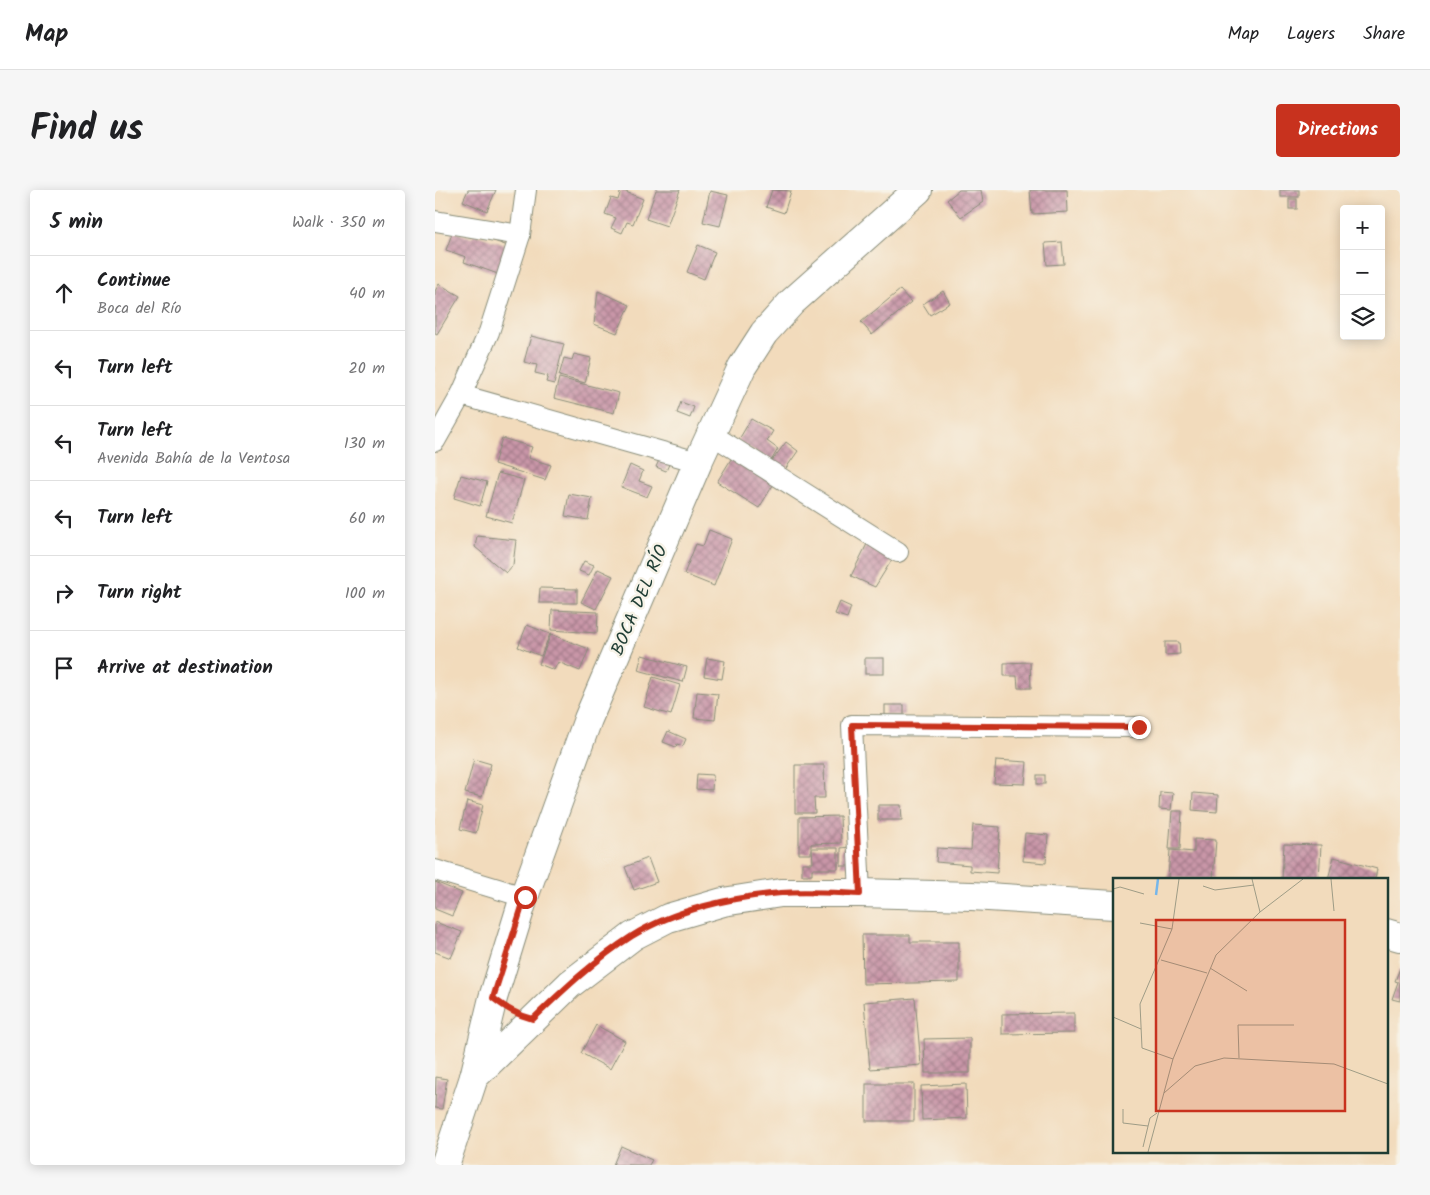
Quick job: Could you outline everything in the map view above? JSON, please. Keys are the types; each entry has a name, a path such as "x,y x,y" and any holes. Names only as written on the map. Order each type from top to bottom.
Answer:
{"main road":[{"name":"BOCA DEL RÍO","path":"445,1165 475,1077 493,998 525,897 588,719 698,462 742,367 764,333 791,302 918,190"},
{"path":"475,1077 570,984 633,936 668,918 723,902 781,893 972,896 1113,905"},
{"path":"1387,933 1400,937"},
{"path":"493,998 507,1009 533,1019"}],"street":[{"path":"435,441 461,395 489,332 520,235 526,190"},
{"path":"435,221 520,235"},
{"path":"461,395 698,462"},
{"path":"711,434 898,552"},
{"path":"860,894 852,725 1139,727"},
{"path":"435,870 525,897"}],"building":[{"path":"468,190 496,190 487,211 463,201"},
{"path":"621,190 643,199 633,224 627,222 622,233 611,228 616,218 605,214 611,198 618,200"},
{"path":"656,190 680,190 667,226 646,219"},
{"path":"772,190 791,191 784,213 766,207"},
{"path":"959,190 981,190 983,202 961,217 947,200"},
{"path":"1030,190 1067,190 1068,212 1032,214"},
{"path":"1280,190 1299,190 1299,197 1280,197"},
{"path":"710,191 728,195 720,226 703,222"},
{"path":"1289,199 1297,199 1297,209 1289,209"},
{"path":"453,231 472,238 474,234 508,246 498,274 464,262 466,257 446,250"},
{"path":"1062,242 1064,264 1047,265 1045,243"},
{"path":"698,245 715,252 704,279 687,272"},
{"path":"439,284 460,296 437,334 435,333 435,291"},
{"path":"900,290 911,302 872,335 861,322"},
{"path":"598,291 630,305 617,333 594,324"},
{"path":"943,291 950,303 930,315 923,304"},
{"path":"531,336 564,344 554,384 546,382 548,376 535,373 537,365 524,362"},
{"path":"574,354 591,358 585,383 559,376 564,358 572,360"},
{"path":"559,378 619,393 614,413 554,398"},
{"path":"681,402 694,407 690,418 677,413"},
{"path":"751,419 773,431 767,441 778,449 771,461 738,441"},
{"path":"502,438 532,447 528,458 551,465 545,480 494,464"},
{"path":"786,442 798,451 784,471 771,462"},
{"path":"733,456 775,482 759,508 717,482"},
{"path":"660,458 670,462 666,471 656,467"},
{"path":"630,465 643,471 639,481 652,486 647,497 621,487"},
{"path":"498,473 524,480 512,523 486,516"},
{"path":"461,475 487,482 480,506 454,498"},
{"path":"569,494 592,498 588,520 565,516"},
{"path":"709,530 732,539 714,586 684,574 696,544 703,546"},
{"path":"477,536 516,540 513,565 506,573 475,547"},
{"path":"867,544 893,558 875,587 851,576"},
{"path":"584,561 594,565 589,575 579,571"},
{"path":"598,569 613,576 596,609 581,602"},
{"path":"540,588 577,589 577,603 539,603"},
{"path":"840,602 851,607 847,618 835,614"},
{"path":"552,610 598,612 597,633 551,630"},
{"path":"527,625 550,634 541,656 518,647"},
{"path":"551,634 589,649 580,671 558,662 554,670 539,664"},
{"path":"1165,642 1179,642 1180,654 1165,655"},
{"path":"642,655 687,667 683,682 638,670"},
{"path":"707,658 725,661 722,679 704,676"},
{"path":"865,658 884,658 884,674 865,674"},
{"path":"1030,662 1031,688 1018,688 1017,676 1004,676 1004,663"},
{"path":"653,677 680,685 671,715 644,707"},
{"path":"697,692 718,694 715,720 694,718"},
{"path":"885,705 904,705 904,715 885,715"},
{"path":"668,731 686,739 683,746 677,744 676,747 663,742"},
{"path":"474,759 491,764 482,797 465,793"},
{"path":"996,760 1027,762 1025,784 994,783"},
{"path":"795,765 824,765 825,798 814,798 815,813 795,813"},
{"path":"697,774 713,775 712,790 696,789"},
{"path":"1037,775 1045,775 1045,784 1037,784"},
{"path":"1160,792 1173,793 1171,810 1159,809"},
{"path":"1193,793 1218,795 1217,812 1192,810"},
{"path":"467,801 483,805 476,833 460,829"},
{"path":"878,805 901,805 902,820 878,820"},
{"path":"1172,811 1182,811 1180,849 1169,849"},
{"path":"840,816 841,843 811,844 811,854 799,854 799,817"},
{"path":"973,825 1000,827 997,873 970,871 970,865 936,862 937,848 971,850"},
{"path":"1025,833 1048,835 1046,863 1023,861"},
{"path":"1194,839 1216,840 1213,878 1168,878 1170,850 1194,852"},
{"path":"1284,844 1321,845 1319,878 1282,878"},
{"path":"849,847 850,866 841,866 841,848"},
{"path":"812,848 838,848 838,869 812,869 812,875 802,875 802,863 813,863"},
{"path":"1334,857 1377,869 1375,878 1328,878"},
{"path":"648,858 657,882 634,890 625,867"},
{"path":"435,882 462,893 452,916 435,909"},
{"path":"435,922 462,932 451,958 435,952"},
{"path":"862,935 910,935 910,942 959,942 959,982 863,984"},
{"path":"1400,968 1400,1001 1392,999 1398,982 1395,981"},
{"path":"915,998 921,1065 870,1069 864,1002"},
{"path":"1074,1013 1074,1033 1002,1034 1002,1014"},
{"path":"596,1025 625,1041 610,1069 581,1053"},
{"path":"970,1038 970,1073 925,1073 924,1039"},
{"path":"436,1077 447,1079 442,1109 435,1108"},
{"path":"866,1084 914,1084 914,1121 866,1121"},
{"path":"966,1084 967,1118 922,1120 921,1086"},
{"path":"621,1146 652,1160 649,1165 613,1165"}],"route":[{"path":"525,897 493,998 507,1009 533,1019 570,984 599,961 633,936 668,918 723,902 781,893 860,894 852,725 1139,727"}]}
